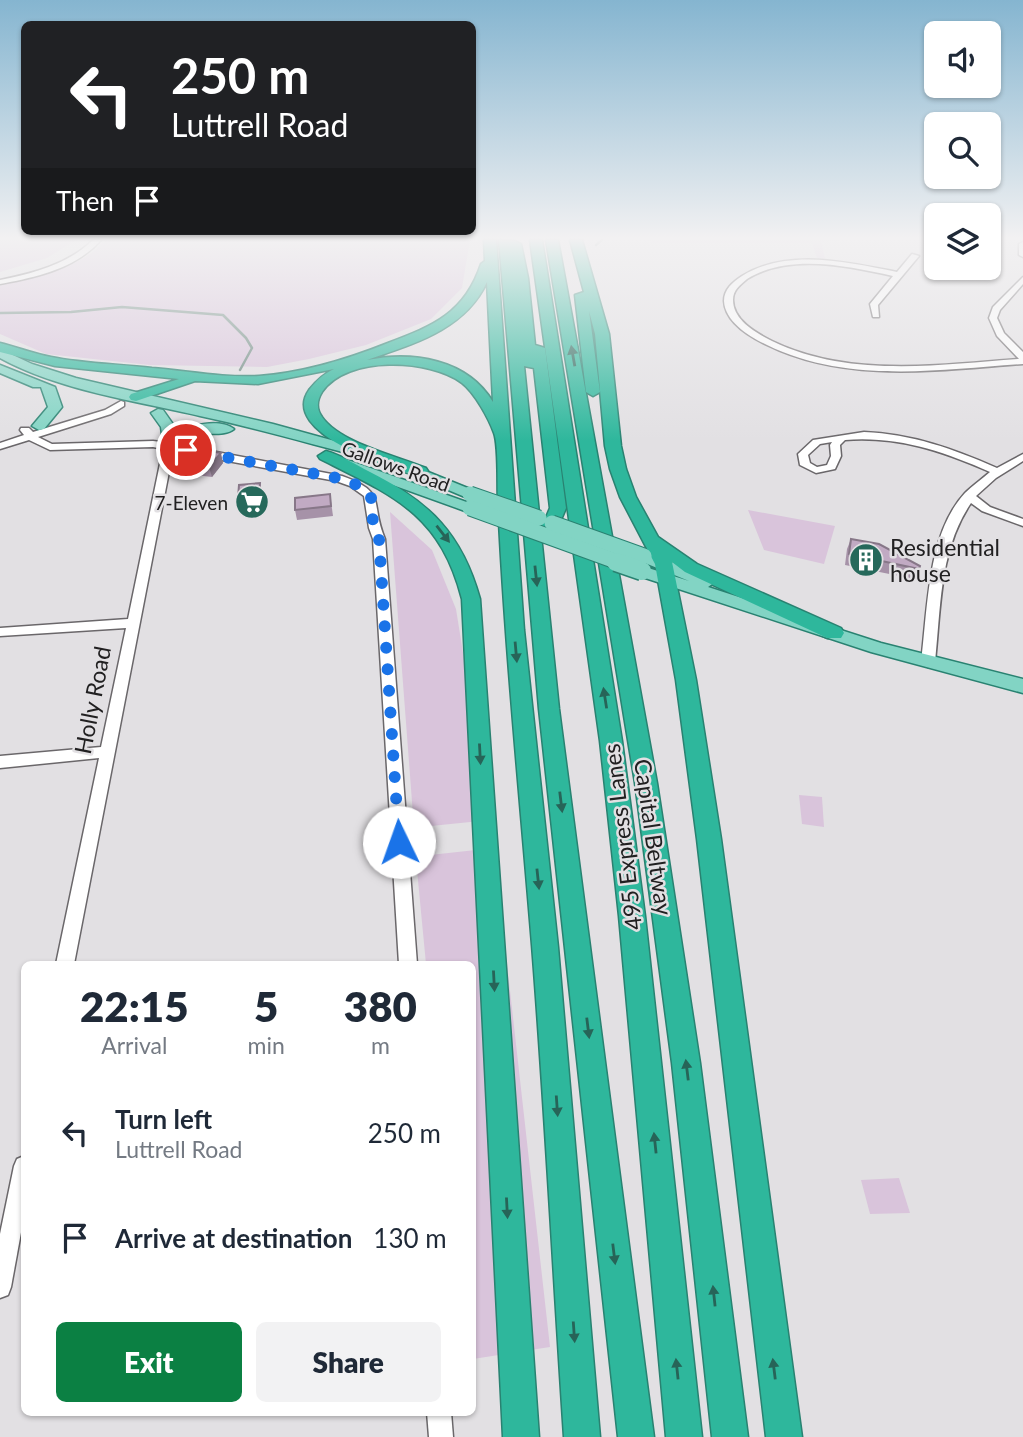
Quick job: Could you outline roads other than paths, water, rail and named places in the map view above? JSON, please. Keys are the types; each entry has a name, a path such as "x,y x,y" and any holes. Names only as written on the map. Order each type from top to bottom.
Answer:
{"highway":[{"path":"0,347 27,357 61,363 211,379 258,380 293,374 367,354 434,329 464,307"},
{"path":"497,307 514,630 545,947 582,1437"},
{"path":"509,307 549,709 636,1437"},
{"path":"525,307 546,517"},
{"path":"532,307 546,517"},
{"name":"495 Express Lanes","path":"546,307 611,741 632,916 684,1437"},
{"name":"Capital Beltway","path":"564,307 639,737 688,1076 730,1437"},
{"path":"584,307 639,737"},
{"path":"594,307 602,334 613,446 618,469 628,497 653,539 668,554 691,568 834,633"},
{"path":"420,471 339,438 325,429 311,411 310,402 317,388 340,373 366,364 408,361 438,366 458,375 476,389 487,405 502,438"},
{"path":"136,397 174,384 211,379"},
{"path":"326,456 402,495 426,514 447,537 467,578 471,599 521,1437"},
{"path":"653,539 654,568 686,680 709,839 783,1437"}],"main road":[{"name":"Gallows Road","path":"0,353 52,375 286,431 420,471 470,501"},
{"name":"Gallows Road","path":"0,369 48,387 227,429 326,456 470,501 546,517 654,568 781,615 928,662 1023,686"},
{"path":"32,431 55,407 48,387"},
{"path":"121,404 136,397"},
{"path":"158,414 168,427 169,446"},
{"path":"169,446 177,438 194,429 227,429"}],"street":[{"path":"730,307 735,317 762,338 788,351 824,361 895,369 1023,359"},
{"path":"873,307 876,315"},
{"path":"998,307 993,318 1000,334 1023,359"},
{"path":"0,438 108,412 121,404"},
{"path":"0,446 32,431"},
{"path":"32,431 50,447 127,444 169,446 338,478 360,486 371,496 379,539 408,961"},
{"path":"842,437 876,434 908,437 943,448 996,471"},
{"name":"Holly Road","path":"66,961 169,446"},
{"path":"928,662 943,543 957,511 968,496 996,471 1023,457"},
{"path":"968,496 986,509 1023,523"},
{"path":"0,632 134,623"},
{"path":"0,762 108,752"},
{"path":"0,1287 6,1226 21,1176"},
{"path":"439,1416 441,1437"}],"waterway":[{"path":"0,313 71,312 121,307"},
{"path":"123,307 223,315 252,348 240,370"}],"place":[{"name":"7-Eleven","path":"252,502"},
{"name":"Residential house","path":"866,560"}]}
